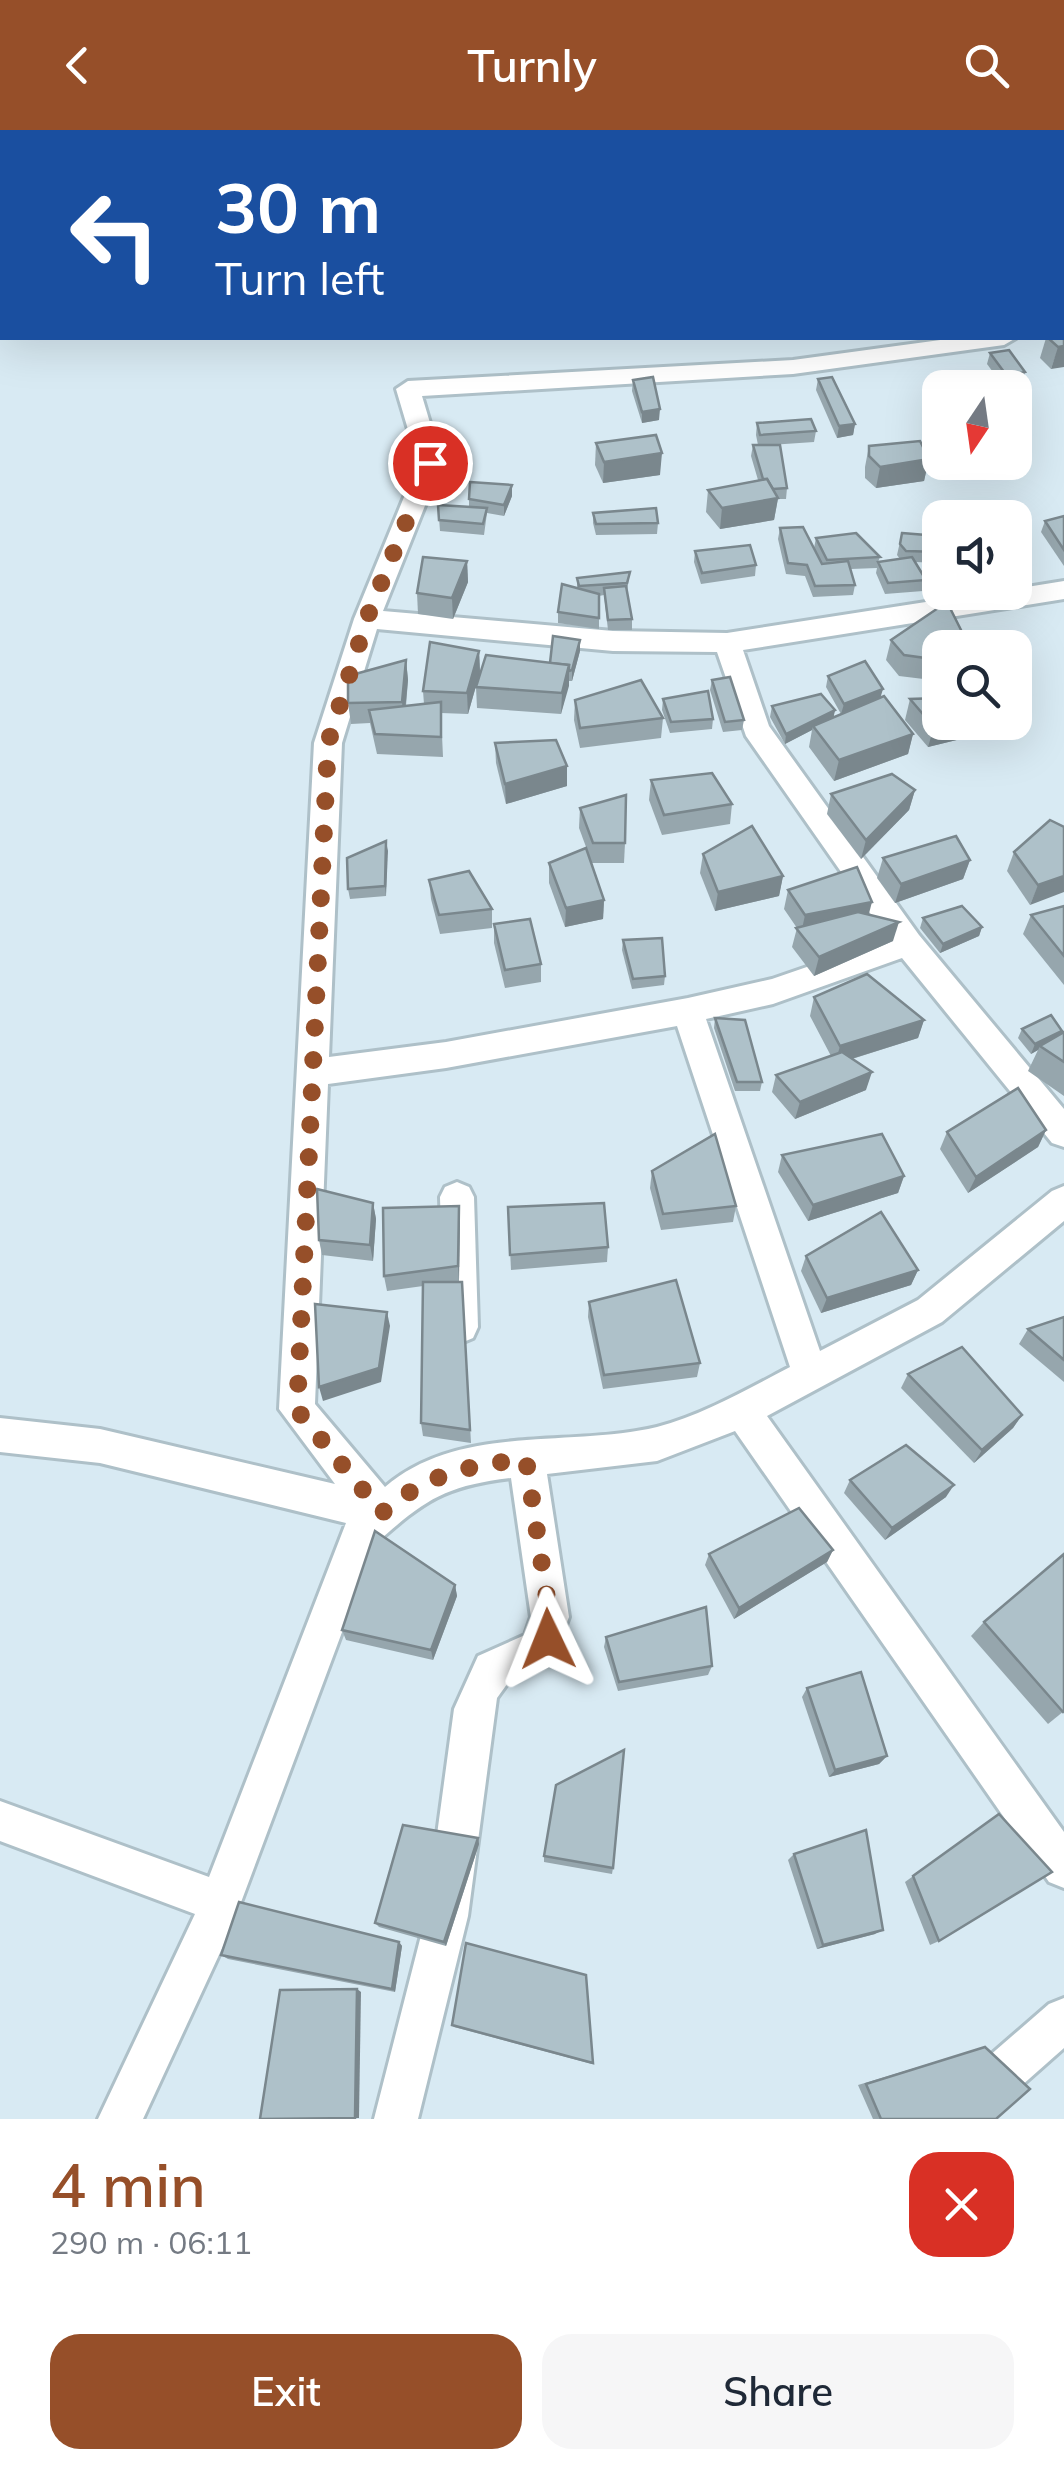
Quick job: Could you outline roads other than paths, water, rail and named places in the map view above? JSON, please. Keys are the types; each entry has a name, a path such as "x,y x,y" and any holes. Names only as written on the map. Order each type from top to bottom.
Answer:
{"street":[{"path":"382,1513 297,1410 328,743 367,618 430,463 408,389 793,367 989,340"},
{"path":"367,618 612,640 726,643 1064,590"},
{"path":"726,643 756,729 908,944 1064,1133"},
{"path":"315,1072 446,1055 688,1012 773,991 908,944"},
{"path":"688,1012 810,1375"},
{"path":"457,1197 462,1368"},
{"path":"120,2119 220,1902 360,1532 408,1491 462,1466 657,1444 742,1411 930,1312 1064,1202"},
{"path":"742,1411 1064,1867"},
{"path":"462,1427 462,1466"},
{"path":"0,1434 100,1446 382,1513"},
{"path":"396,2119 447,1916 474,1709 482,1683 495,1666 535,1654 548,1639 550,1618 526,1459"},
{"path":"0,1821 220,1902"},
{"path":"952,2119 1064,2018"}]}
